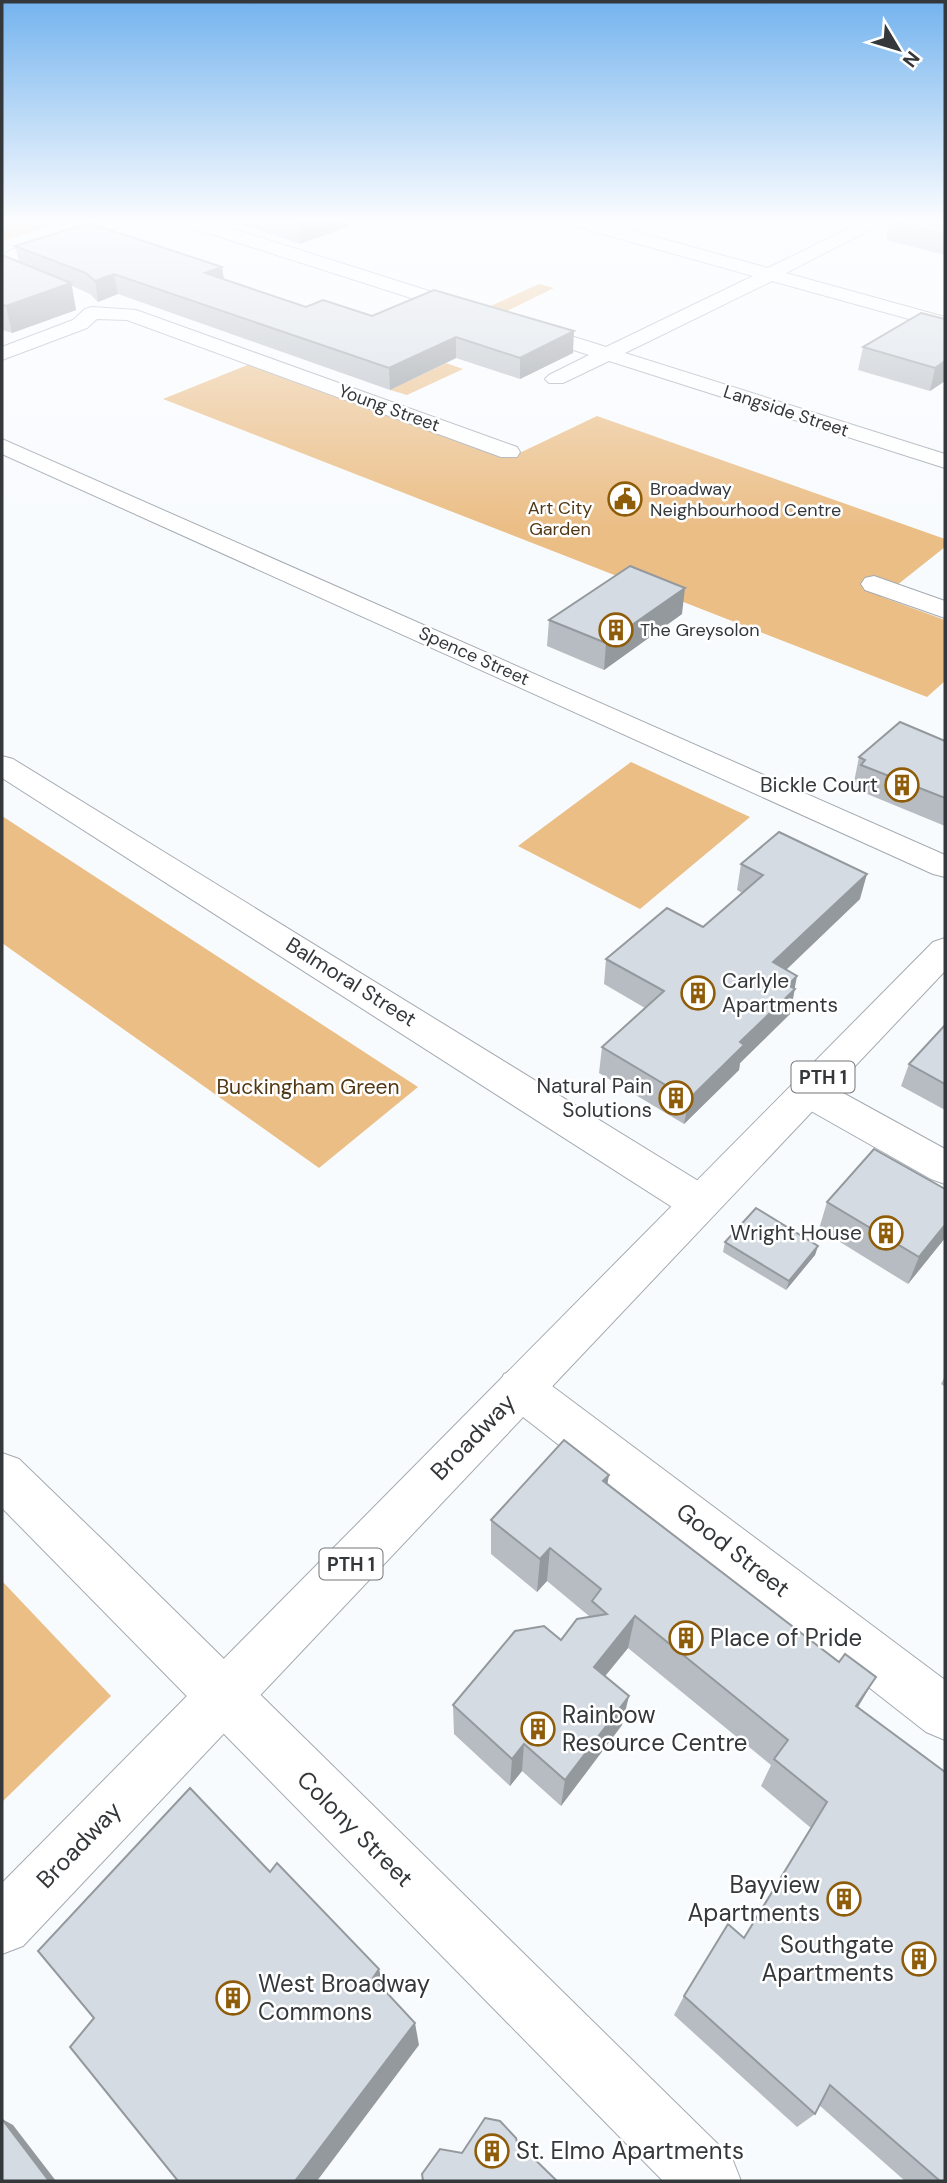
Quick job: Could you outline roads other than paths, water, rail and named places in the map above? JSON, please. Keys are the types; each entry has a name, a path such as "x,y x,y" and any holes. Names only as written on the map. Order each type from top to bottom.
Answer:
{"main road":[{"name":"Young Street","path":"2,354 81,322"},
{"name":"Young Street","path":"152,322 509,452"},
{"name":"Langside Street","path":"507,322 945,461"},
{"path":"556,379 675,322"},
{"name":"Spence Street","path":"2,446 945,867"},
{"path":"874,584 945,610"},
{"name":"Balmoral Street","path":"2,765 698,1202"},
{"name":"Broadway","path":"2,1925 698,1202 809,1092 945,950"},
{"path":"809,1092 945,1168"},
{"name":"Good Street","path":"520,1388 945,1713"},
{"name":"Colony Street","path":"2,1475 224,1695 530,2006 709,2181"}],"place":[{"name":"Broadway Neighbourhood Centre","path":"625,499"},
{"name":"The Greysolon","path":"616,630"},
{"name":"Bickle Court","path":"902,785"},
{"name":"Carlyle Apartments","path":"698,993"},
{"name":"Natural Pain Solutions","path":"676,1098"},
{"name":"Wright House","path":"886,1233"},
{"name":"Place of Pride","path":"686,1638"},
{"name":"Rainbow Resource Centre","path":"538,1729"},
{"name":"Bayview Apartments","path":"844,1899"},
{"name":"Southgate Apartments","path":"919,1959"},
{"name":"West Broadway Commons","path":"233,1998"},
{"name":"St. Elmo Apartments","path":"492,2151"}],"park label":[{"name":"Art City Garden","path":"560,518"},
{"name":"Buckingham Green","path":"308,1087"}]}
